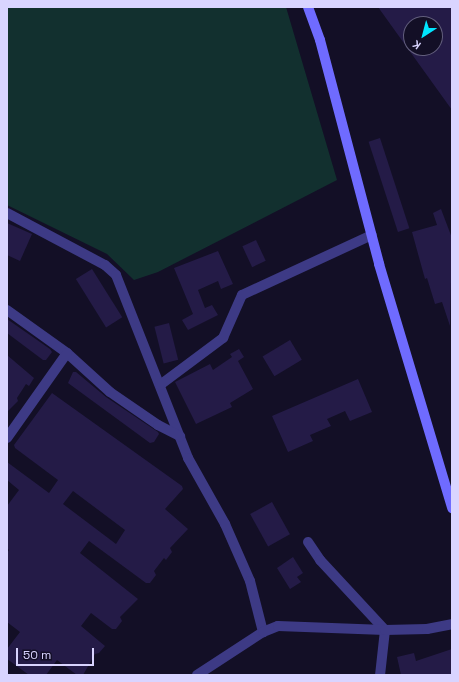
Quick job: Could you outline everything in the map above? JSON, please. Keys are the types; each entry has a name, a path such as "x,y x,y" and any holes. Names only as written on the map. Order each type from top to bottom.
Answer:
{"main road":[{"path":"308,7 320,40 372,235 452,508"}],"street":[{"path":"7,212 105,266 116,275 188,458 225,524 250,581 262,632"},
{"path":"160,385 223,338 242,296 372,235"},
{"path":"7,310 67,353 110,392 158,425 180,436"},
{"path":"7,438 67,353"},
{"path":"308,542 320,560 385,630 380,675"},
{"path":"198,675 262,632 278,626 427,630 452,624"}],"green space":[{"path":"7,7 286,7 337,180 158,272 134,280 107,254 7,205"}],"building":[{"path":"378,7 452,7 452,110 413,56 443,56 443,16 403,16 403,42"},
{"path":"380,138 409,228 398,232 369,142"},
{"path":"441,209 452,238 450,326 442,302 435,304 427,278 425,279 412,232 437,225 433,213"},
{"path":"7,223 32,234 20,261 7,255"},
{"path":"256,240 266,261 252,267 242,246"},
{"path":"218,251 233,284 221,289 218,281 198,290 205,308 212,305 218,315 188,330 182,320 193,314 174,268"},
{"path":"92,269 122,317 106,327 76,279"},
{"path":"7,319 50,349 52,352 46,360 43,360 7,333"},
{"path":"169,323 178,360 164,364 154,327"},
{"path":"290,340 302,360 274,376 263,356"},
{"path":"239,349 244,357 238,361 253,389 230,403 232,407 196,424 175,382 210,364 213,370 232,357 230,354"},
{"path":"7,355 34,378 29,386 26,384 17,398 18,401 7,412"},
{"path":"73,372 76,372 106,397 158,432 159,434 154,442 150,443 68,383"},
{"path":"358,379 372,412 350,421 345,411 327,419 331,426 310,435 313,441 288,452 272,416"},
{"path":"52,393 182,486 183,489 165,509 188,529 170,548 172,552 166,560 164,558 154,571 156,575 150,583 146,583 89,541 80,553 138,599 120,617 122,621 116,629 112,629 91,613 81,626 105,646 99,653 95,654 83,675 77,675 57,660 46,675 29,675 7,659 7,649 20,632 7,622 7,553 9,550 7,548 7,506 19,490 7,480 7,462 49,493 58,480 15,448 14,445","holes":["73,491 125,530 116,544 63,504"]},
{"path":"272,502 290,534 268,546 250,514"},
{"path":"293,557 303,573 297,577 301,582 290,589 277,568"},
{"path":"452,649 452,675 401,675 397,657 414,653 416,661"}]}
